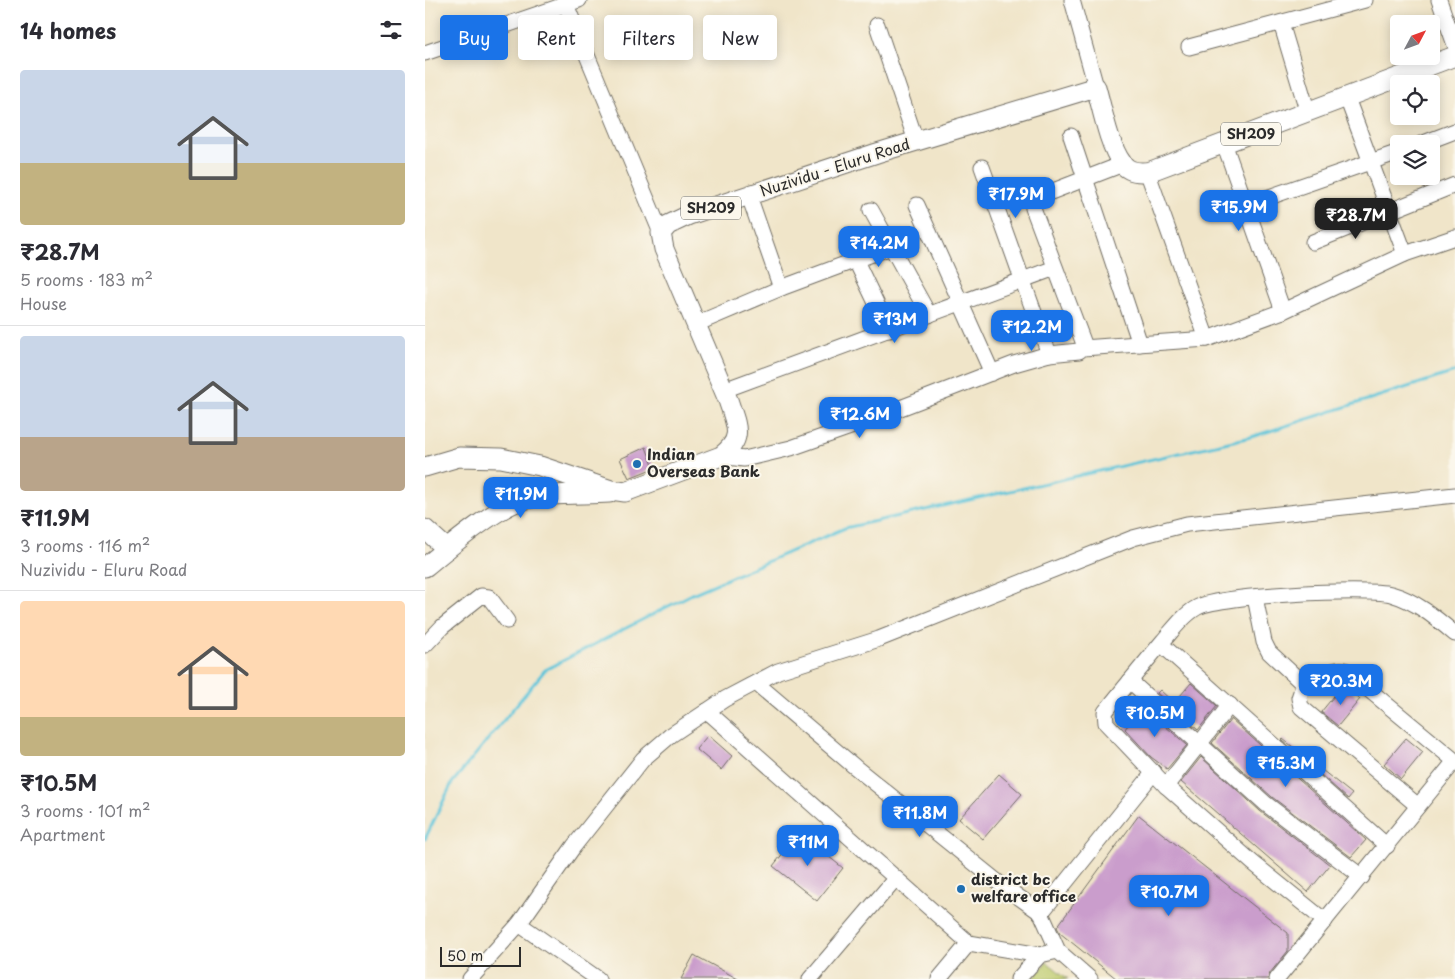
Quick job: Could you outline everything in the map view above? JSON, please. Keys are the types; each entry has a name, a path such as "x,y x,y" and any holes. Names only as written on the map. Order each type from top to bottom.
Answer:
{"main road":[{"name":"SH209","path":"1147,172 1455,56"},
{"name":"Nuzividu - Eluru Road","path":"661,233 668,225 689,215 916,141 1096,87"},
{"path":"1096,87 1114,148 1123,164 1132,171 1147,172"},
{"path":"425,567 447,549 519,501 540,497 625,492 720,456 731,448 737,438 736,424 724,390 664,249 661,233"},
{"path":"425,467 459,457 501,458 540,466 611,490 625,492"},
{"path":"425,529 447,549"}],"street":[{"path":"1072,0 1096,87"},
{"path":"1189,47 1365,0"},
{"path":"1439,0 1455,45"},
{"path":"425,53 570,1 661,233"},
{"path":"1281,23 1308,112"},
{"path":"877,25 916,141"},
{"path":"1347,98 1405,254"},
{"path":"1440,137 1455,131"},
{"path":"1071,136 1140,344"},
{"path":"1224,143 1283,311"},
{"path":"1245,205 1390,155"},
{"path":"1083,348 1084,344 1033,208 1034,203 1043,195 1123,164"},
{"path":"982,167 1049,354"},
{"path":"1147,172 1207,339"},
{"path":"1313,242 1455,185"},
{"path":"749,196 781,288"},
{"path":"917,204 992,373"},
{"path":"871,210 929,315"},
{"path":"720,456 744,459 791,448 992,373 1049,354 1079,351 1083,348 1207,339 1283,311 1405,254 1455,237"},
{"path":"696,324 781,288 891,247"},
{"path":"856,261 889,330"},
{"path":"724,390 1055,268"},
{"path":"470,979 519,924 574,846 643,759 671,735 725,699 778,671 879,639 1133,538 1187,524 1455,495"},
{"path":"1325,921 1253,863 1166,786 1105,719 1105,712 1182,620 1198,607 1216,602 1255,597 1359,592 1391,594 1420,606 1455,634"},
{"path":"425,646 442,627 481,596 489,597 507,621"},
{"path":"1255,597 1264,642 1269,652 1304,683"},
{"path":"1161,644 1387,846"},
{"path":"1277,979 1455,761 1345,670 1338,668 1304,683 1299,698 1301,707 1418,806"},
{"path":"1130,681 1266,804 1362,877"},
{"path":"756,683 855,767 999,883 1041,912 1058,951 1090,979"},
{"path":"1166,786 1230,705"},
{"path":"707,712 969,943 1040,955 1058,951"},
{"path":"1041,912 1154,772"},
{"path":"810,979 895,879"},
{"path":"519,924 598,979"},
{"path":"939,979 969,943"},
{"path":"1018,979 1040,955"}],"green space":[{"path":"1047,962 1068,979 1033,979"}],"building":[{"name":"Indian Overseas Bank","path":"646,447 654,468 629,478 620,459"},
{"path":"1191,683 1217,706 1198,730 1157,693 1160,690 1174,703"},
{"path":"1343,685 1360,699 1338,726 1321,712"},
{"path":"1142,706 1187,745 1167,769 1151,757 1125,729"},
{"path":"1231,719 1366,840 1351,857 1272,797 1212,743"},
{"path":"708,735 732,756 721,770 696,749"},
{"path":"1406,738 1423,752 1401,779 1384,764"},
{"path":"1282,740 1352,794 1348,799"},
{"path":"1201,757 1260,811 1330,865 1308,892 1181,782"},
{"path":"999,774 1022,794 983,839 959,819"},
{"path":"1139,815 1288,933 1288,951 1270,973 1268,979 1117,979 1060,933 1057,927"},
{"path":"799,833 843,868 817,901 773,866"},
{"path":"694,955 738,979 681,979"}],"waterway":[{"path":"425,839 452,783 545,670 692,594 845,528 1251,437 1455,372"}],"place":[{"name":"Indian Overseas Bank","path":"637,464"},
{"name":"district bc welfare office","path":"961,889"}]}
